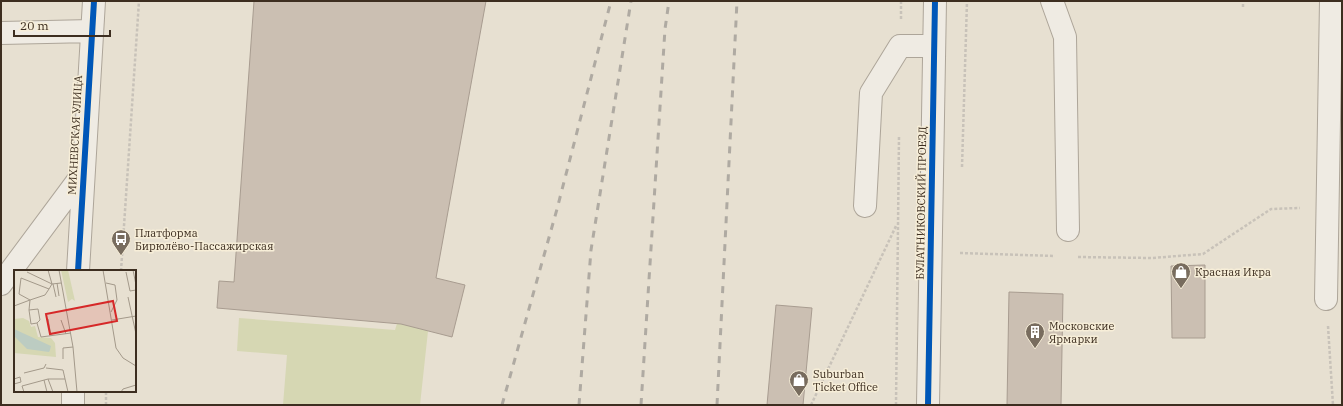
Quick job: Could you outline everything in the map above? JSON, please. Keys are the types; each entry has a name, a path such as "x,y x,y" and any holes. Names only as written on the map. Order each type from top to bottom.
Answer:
{"street":[{"name":"МИХНЕВСКАЯ УЛИЦА","path":"78,270 82,175 94,1"},
{"name":"БУЛАТНИКОВСКИЙ ПРОЕЗД","path":"928,405 935,1"},
{"path":"1052,1 1065,37 1068,230"},
{"path":"1326,299 1331,1"},
{"path":"1,33 92,31"},
{"path":"865,206 871,93 900,46 934,46"},
{"path":"1,284 82,175"},
{"path":"72,405 73,392"}],"path":[{"path":"121,270 138,1"},
{"path":"966,33 967,1"},
{"path":"1243,1 1243,7"},
{"path":"1077,257 1152,258 1203,254 1271,209 1328,207"},
{"path":"811,405 897,224 896,405"},
{"path":"960,253 1062,256"},
{"path":"1326,299 1333,405"},
{"path":"106,392 106,405"}],"green space":[{"path":"400,314 428,331 420,405 283,405 287,355 237,351 239,318 395,330"}],"building":[{"path":"254,1 486,1 436,278 465,285 452,337 401,324 217,308 219,281 234,282"},
{"path":"1205,265 1205,338 1172,338 1171,266"},
{"name":"Московские Ярмарки","path":"1009,292 1063,294 1061,405 1007,405"},
{"path":"776,305 812,308 803,405 767,405"}],"railway":[{"path":"502,405 557,209 611,1"},
{"path":"579,405 591,250 631,1"},
{"path":"641,405 665,29 669,1"},
{"path":"717,405 737,1"}],"cycle path":[{"path":"78,270 94,1"},
{"path":"928,405 935,1"}],"place":[{"name":"Платформа Бирюлёво-Пассажирская","path":"121,256"},
{"name":"Красная Икра","path":"1181,289"},
{"name":"Московские Ярмарки","path":"1035,349"},
{"name":"Suburban Ticket Office","path":"799,397"}]}
